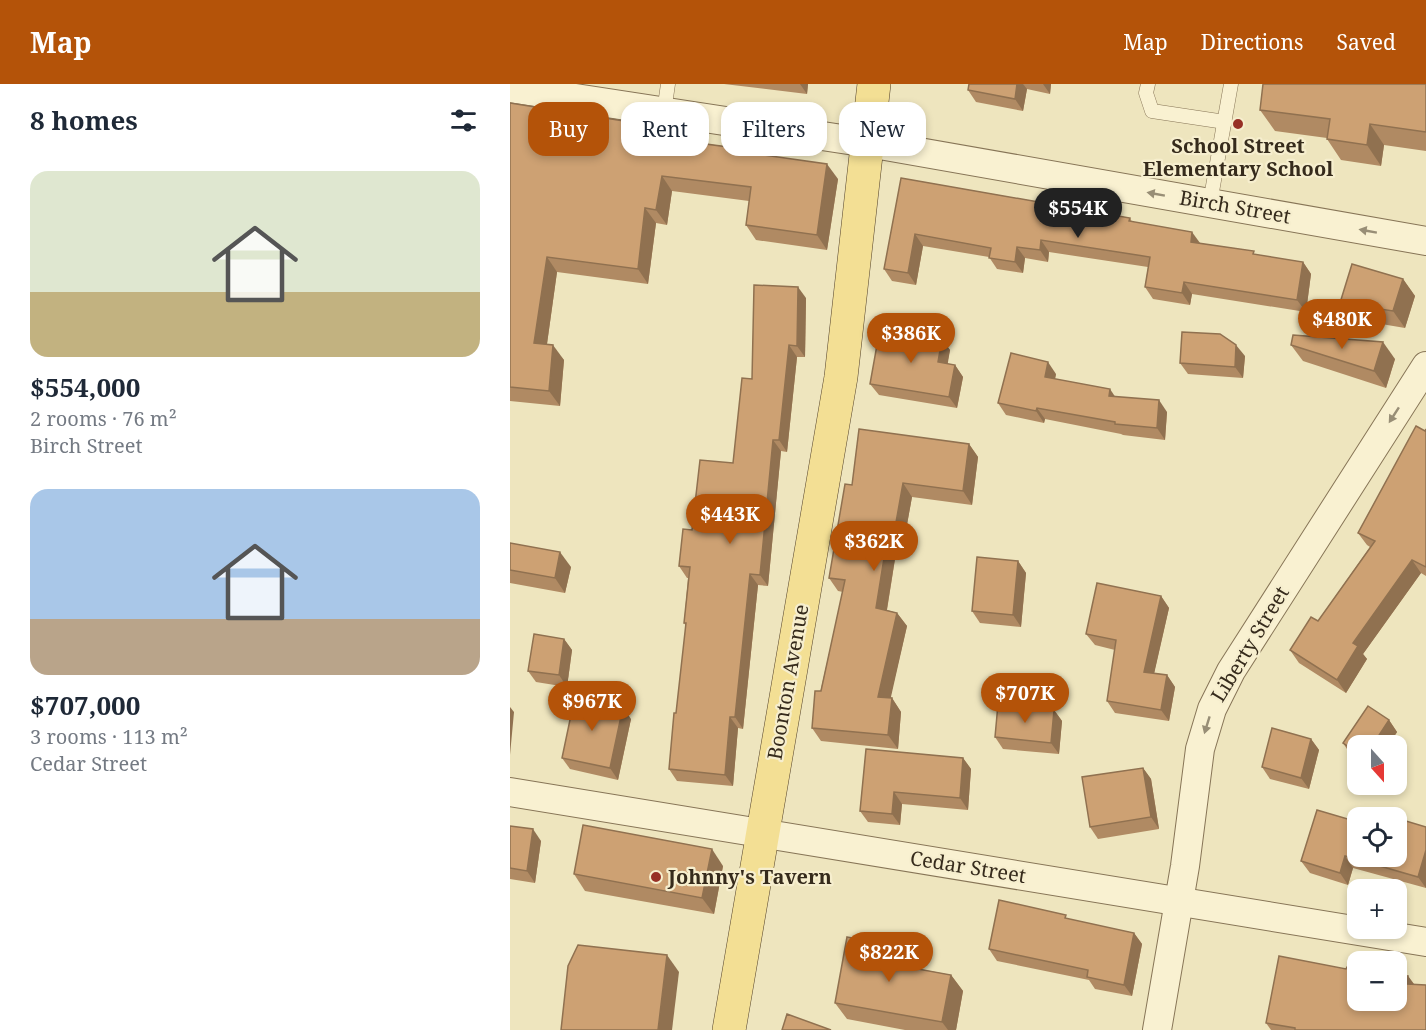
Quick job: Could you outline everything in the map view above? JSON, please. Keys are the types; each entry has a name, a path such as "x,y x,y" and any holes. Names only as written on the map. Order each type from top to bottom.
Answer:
{"main road":[{"name":"Boonton Avenue","path":"872,102 874,84"},
{"name":"Boonton Avenue","path":"729,1030 841,376 866,156"}],"street":[{"name":"Birch Street","path":"510,88 621,105"},
{"name":"Birch Street","path":"709,119 839,139"},
{"name":"Birch Street","path":"926,153 1426,241"},
{"name":"Liberty Street","path":"1157,1030 1180,900 1200,749 1212,709 1231,671 1426,366"},
{"name":"Cedar Street","path":"510,792 1426,942"}],"lane":[{"path":"665,102 668,84"},
{"path":"1148,84 1146,93 1152,111 1224,122"},
{"path":"1210,203 1231,84"}],"building":[{"path":"969,84 1017,84 1015,99 968,90"},
{"path":"1263,84 1426,84 1426,132 1370,124 1367,145 1327,139 1330,119 1260,110"},
{"path":"510,103 528,106 528,156 609,156 609,119 621,121 621,156 709,156 709,144 721,146 721,156 771,156 827,164 817,235 746,225 751,187 662,176 656,210 645,208 638,269 547,257 534,343 553,345 549,391 510,387"},
{"path":"901,178 1130,218 1129,221 1192,232 1191,242 1254,251 1253,254 1303,262 1297,300 1184,282 1182,293 1145,287 1150,257 1041,240 1040,250 1017,247 1015,262 989,258 991,248 915,234 908,273 884,269"},
{"path":"1352,264 1403,279 1393,311 1340,303"},
{"path":"754,285 798,287 797,346 789,345 779,440 773,440 760,575 750,574 735,717 730,717 725,775 669,769 686,623 684,623 690,567 679,566 683,529 692,530 700,460 733,463 742,378 752,379"},
{"path":"880,328 942,339 938,362 955,365 949,397 870,384"},
{"path":"1182,332 1220,334 1236,345 1235,367 1180,363"},
{"path":"1293,335 1383,342 1374,371 1291,345"},
{"path":"1011,353 1048,362 1045,377 1110,389 1109,396 1159,400 1157,428 1115,424 1115,422 1037,408 1036,411 998,403"},
{"path":"1416,426 1425,431 1426,429 1426,567 1412,560 1353,643 1358,646 1337,680 1290,650 1311,617 1318,621 1375,541 1358,533"},
{"path":"859,429 969,444 963,491 903,483 895,528 889,527 876,608 897,613 878,697 892,698 888,735 812,728 815,691 821,691 845,580 829,578 845,484 852,485"},
{"path":"510,543 560,552 555,578 510,570"},
{"path":"977,557 1018,561 1013,615 972,611"},
{"path":"1097,583 1161,596 1144,672 1167,675 1161,710 1107,701 1116,640 1086,634"},
{"path":"534,634 564,639 559,675 528,671"},
{"path":"575,696 623,707 610,768 562,758"},
{"path":"998,704 1054,710 1051,743 995,737"},
{"path":"1368,706 1389,720 1379,735 1348,735"},
{"path":"1272,728 1311,739 1301,778 1262,767"},
{"path":"866,749 963,758 960,798 894,792 892,814 860,811"},
{"path":"1143,768 1151,817 1090,827 1082,777"},
{"path":"1317,810 1347,819 1347,857 1345,856 1340,873 1301,861"},
{"path":"1407,821 1426,827 1426,850 1418,877 1383,867 1407,867"},
{"path":"583,825 712,849 702,898 574,874"},
{"path":"510,826 533,829 527,871 510,868"},
{"path":"999,900 1066,915 1065,918 1134,933 1124,985 1087,977 1088,970 989,949"},
{"path":"847,937 894,946 890,964 951,975 942,1022 835,1003"},
{"path":"578,945 667,955 658,1030 561,1030 568,966"},
{"path":"1279,956 1346,969 1347,967 1347,1011 1407,1011 1407,984 1426,985 1426,1030 1295,1030 1295,1028 1266,1023"},
{"path":"787,1014 831,1030 782,1030"}],"place":[{"name":"School Street Elementary School","path":"1238,124"},
{"name":"Johnny's Tavern","path":"656,877"}]}
